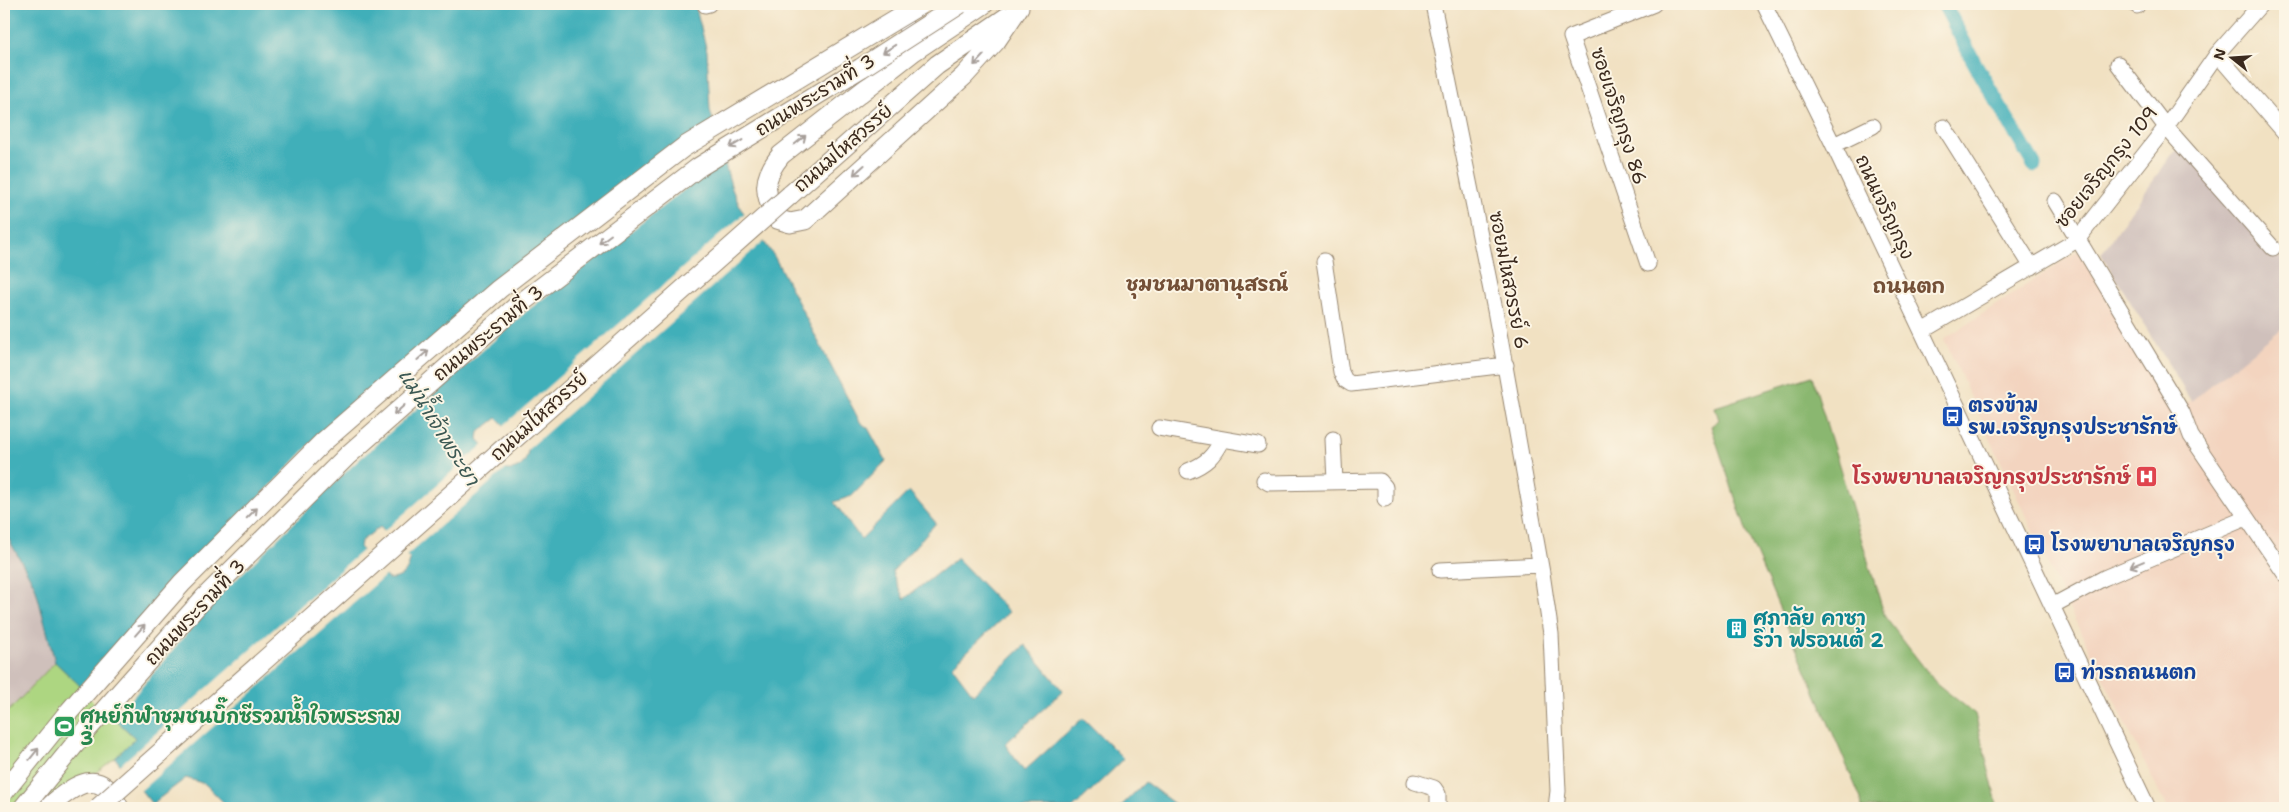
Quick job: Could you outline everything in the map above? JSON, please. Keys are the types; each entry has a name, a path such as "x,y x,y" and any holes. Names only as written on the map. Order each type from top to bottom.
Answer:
{"main road":[{"name":"ถนนพระรามที่ 3","path":"4,792 66,715 189,576 323,442 499,289 684,147 921,4"},
{"name":"ถนนพระรามที่ 3","path":"23,808 84,733 204,598 348,455 516,306 699,166 861,68 960,4"},
{"path":"985,4 914,51 781,155 770,168 766,182 768,202 777,219 790,223 805,220 964,76 996,41 1021,6"},
{"name":"ถนนมไหสวรรย์","path":"937,65 951,44 985,4"},
{"name":"ถนนมไหสวรรย์","path":"98,808 937,65 1021,6"},
{"path":"48,808 83,782 92,781 103,784 120,808"}],"street":[{"path":"898,4 914,51"},
{"name":"ซอยมไหสวรรย์ 6","path":"1433,4 1506,364 1551,634 1558,791 1556,808"},
{"name":"ซอยเจริญกรุง 86","path":"1648,264 1571,36 1654,4"},
{"name":"ถนนเจริญกรุง","path":"1764,4 1834,145 2148,808"},
{"name":"ซอยเจริญกรุง 109","path":"1922,331 2077,240 2166,127 2217,54 2261,4"},
{"path":"2217,54 2285,133"},
{"path":"2118,64 2166,127 2273,248"},
{"path":"1834,145 1873,126"},
{"path":"1944,127 2032,267"},
{"path":"2055,201 2077,240 2099,271 2175,404 2182,412 2191,436 2285,574"},
{"path":"1324,261 1341,372 1345,380 1351,384 1506,364"},
{"path":"1159,428 1258,445"},
{"path":"1188,471 1204,465 1213,456 1222,439"},
{"path":"1333,439 1335,481"},
{"path":"1264,480 1269,483 1380,481 1386,487 1386,498"},
{"path":"2052,606 2104,578 2246,518"},
{"path":"1440,570 1540,565"},
{"path":"1415,782 1434,788 1438,794 1438,808"}],"shaded area":[{"path":"2183,139 2285,263 2285,326 2191,401 2101,254"},
{"name":"โรงพยาบาลเจริญกรุงประชารักษ์","path":"2078,251 2174,413 2285,326 2285,808 2167,808 2061,592 1944,339"},
{"path":"4,531 35,586 55,662 4,716"}],"green space":[{"path":"1812,376 1885,617 1936,683 1975,714 1998,808 1862,808 1861,799 1746,530 1711,426 1719,420 1715,407"},
{"name":"ศูนย์กีฬาชุมชนบิ๊กซีรวมน้ำใจพระราม 3","path":"55,662 136,739 115,758 49,808 4,808 4,716"}],"water":[{"name":"แม่น้ำเจ้าพระยา","path":"4,4 695,4 707,51 710,110 732,189 741,209 774,256 860,422 868,428 886,461 852,496 834,502 861,539 909,491 936,523 892,572 904,599 957,558 1009,612 952,666 973,694 1025,645 1063,691 1005,744 1024,771 1083,718 1124,759 1073,808 229,808 205,784 186,778 152,804 115,758 135,738 55,662 35,586 4,531","holes":["497,418 528,450 526,459 518,468 506,470 478,439 479,432","380,527 410,559 404,574 397,578 388,579 360,548 361,541"]},
{"path":"1145,782 1180,808 1119,808"}],"pier":[{"path":"715,120 726,160 702,176 527,311 352,466 215,600 113,721 79,688 318,436"},
{"path":"746,212 765,240 526,451 502,427"},
{"path":"485,443 507,468 405,557 382,533"},
{"path":"364,549 387,574 139,792 119,766"}],"waterway":[{"path":"1944,4 1974,62 2034,165"}],"place":[{"name":"ตรงข้าม รพ.เจริญกรุงประชารักษ์","path":"1952,416"},
{"name":"โรงพยาบาลเจริญกรุงประชารักษ์","path":"2147,477"},
{"name":"โรงพยาบาลเจริญกรุง","path":"2035,544"},
{"name":"ศุภาลัย คาซา ริว่า ฟรอนเต้ 2","path":"1737,629"},
{"name":"ท่ารถถนนตก","path":"2065,672"},
{"name":"ศูนย์กีฬาชุมชนบิ๊กซีรวมน้ำใจพระราม 3","path":"64,727"}],"district":[{"name":"ชุมชนมาตานุสรณ์","path":"1207,284"},
{"name":"ถนนตก","path":"1909,286"}]}
